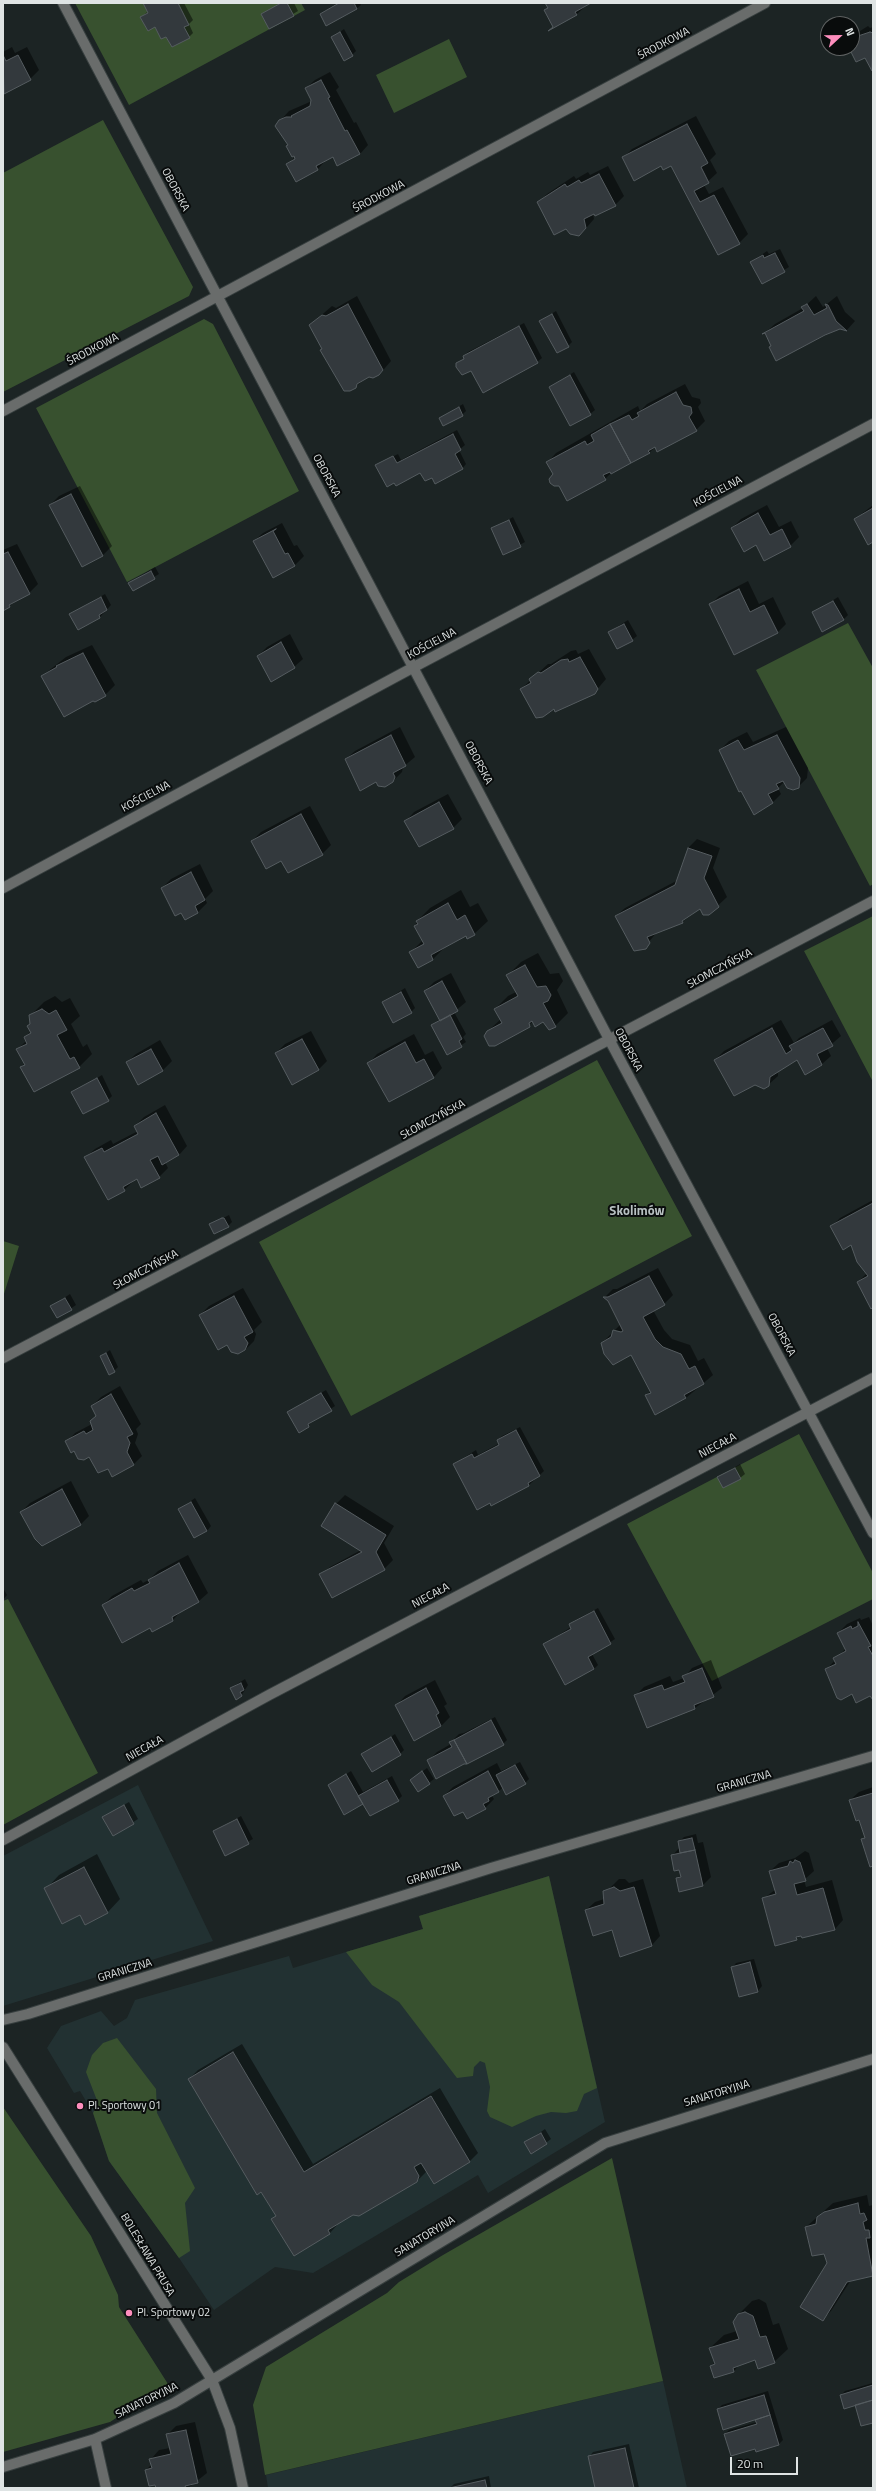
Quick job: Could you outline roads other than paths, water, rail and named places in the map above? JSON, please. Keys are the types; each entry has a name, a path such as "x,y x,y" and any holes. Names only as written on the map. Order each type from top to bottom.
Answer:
{"street":[{"name":"OBORSKA","path":"64,3 217,297 414,667 610,1041 873,1533"},
{"name":"ŚRODKOWA","path":"3,411 763,4"},
{"name":"KOŚCIELNA","path":"3,888 414,667 873,424"},
{"name":"SŁOMCZYŃSKA","path":"3,1358 610,1041 873,901"},
{"name":"NIECAŁA","path":"3,1840 270,1695 873,1378"},
{"name":"GRANICZNA","path":"3,2020 28,2014 491,1868 873,1756"},
{"name":"BOLESŁAWA PRUSA","path":"3,2047 212,2380 230,2428 243,2488"},
{"name":"SANATORYJNA","path":"3,2468 95,2439 174,2403 605,2143 873,2059"},
{"path":"95,2439 106,2488"}],"place":[{"name":"Pl. Sportowy 01","path":"80,2106"},
{"name":"Pl. Sportowy 02","path":"129,2313"}],"district":[{"name":"Skolimów","path":"637,1212"}]}
